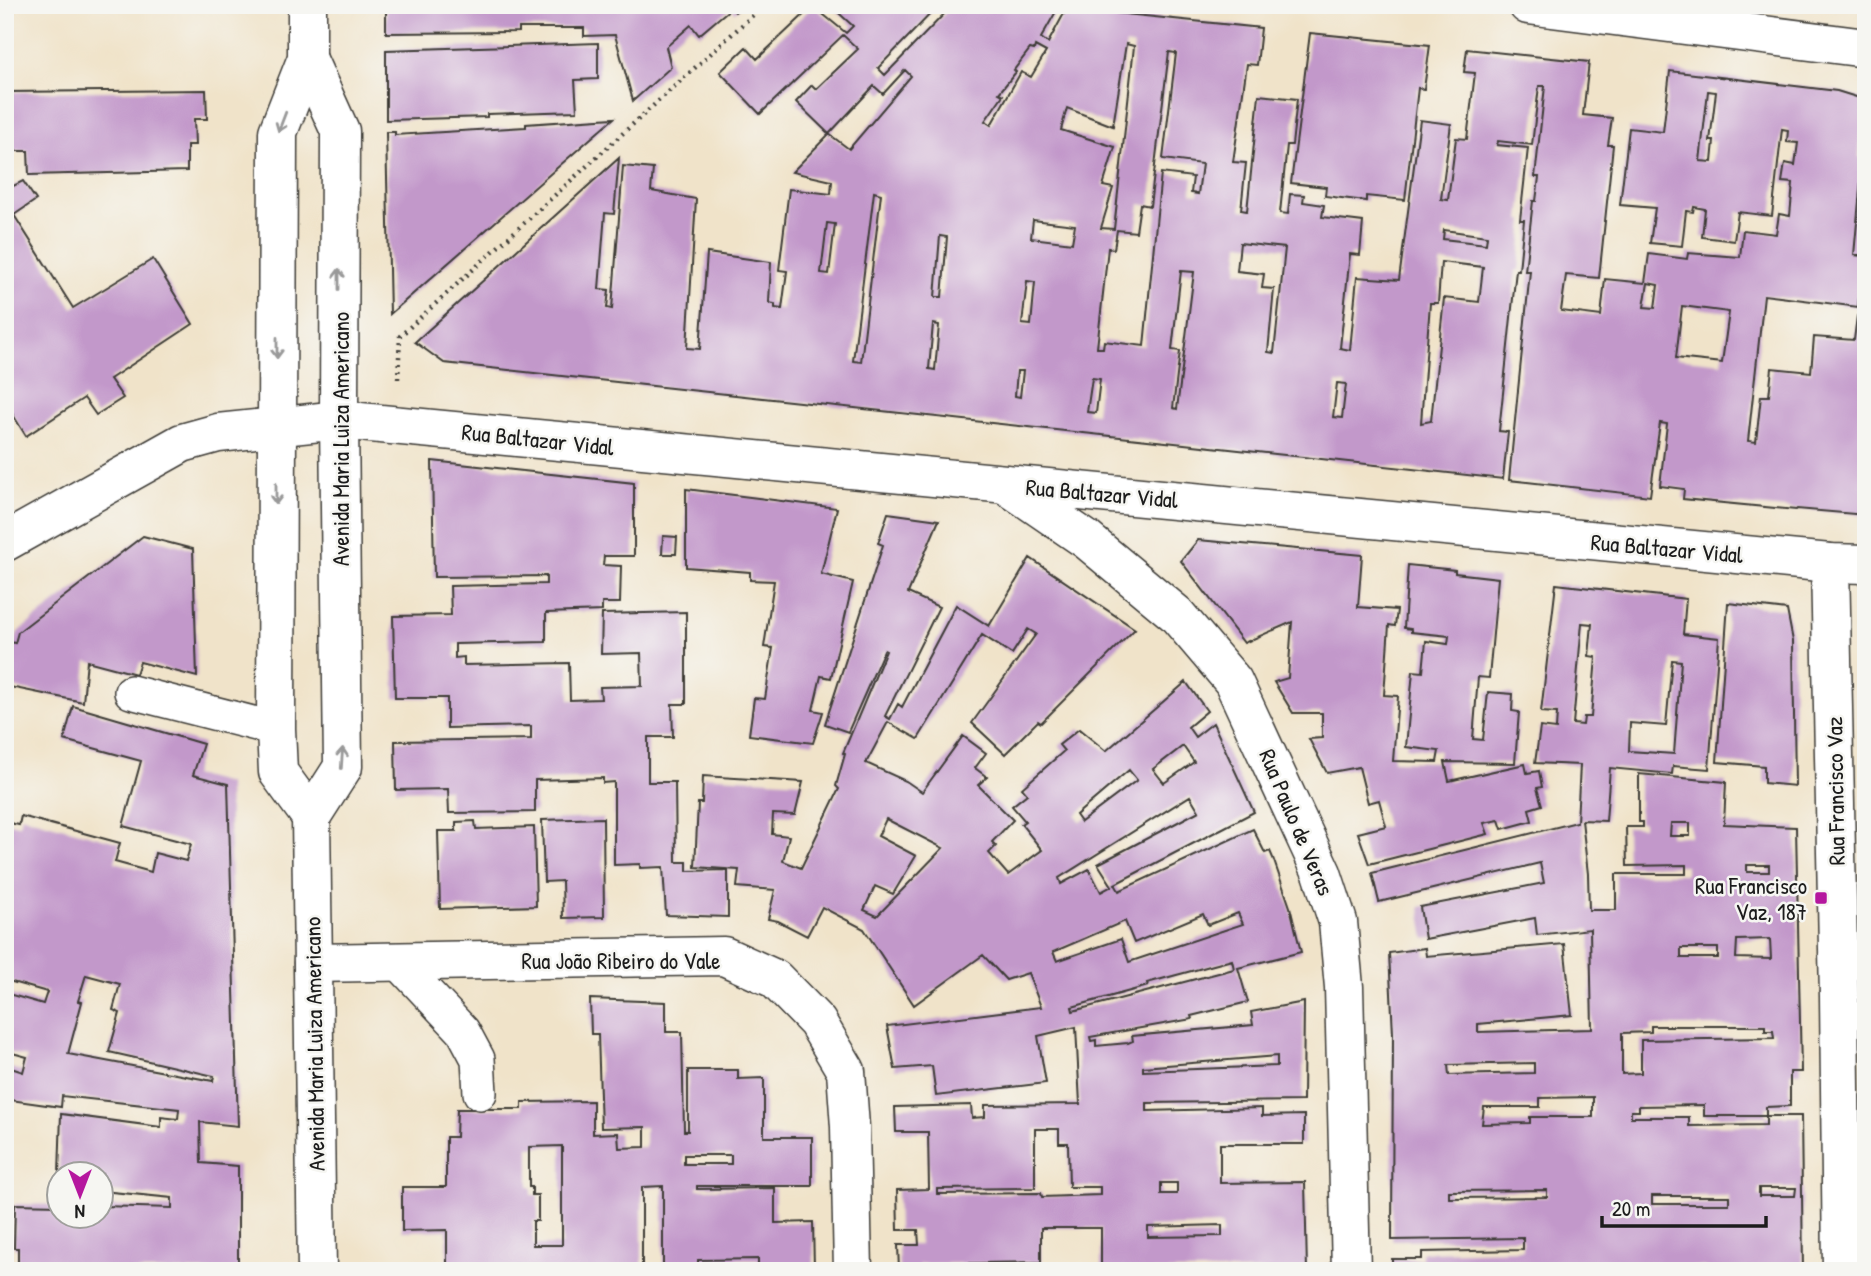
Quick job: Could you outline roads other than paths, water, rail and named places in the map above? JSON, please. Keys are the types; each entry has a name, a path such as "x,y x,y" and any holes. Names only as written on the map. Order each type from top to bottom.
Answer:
{"street":[{"name":"Avenida Maria Luiza Americano","path":"307,5 307,58 278,132 276,729 278,772 311,817"},
{"path":"1528,5 1866,48"},
{"name":"Avenida Maria Luiza Americano","path":"307,58 340,131 339,420 343,767 311,817 317,1271"},
{"name":"Rua Baltazar Vidal","path":"5,542 182,443 218,433 339,420 1848,564"},
{"name":"Rua Paulo de Veras","path":"1005,484 1087,540 1176,614 1233,681 1322,873 1338,922 1344,987 1351,1271"},
{"name":"Rua Francisco Vaz","path":"1842,1271 1839,997 1848,564"},
{"name":"Rua João Ribeiro do Vale","path":"313,963 724,956 775,979 817,1022 846,1071 853,1271"}],"lane":[{"path":"131,692 276,729"},
{"path":"398,962 463,1031 478,1059 480,1093"}],"place":[{"name":"Rua Francisco Vaz, 187","path":"1821,898"}]}
